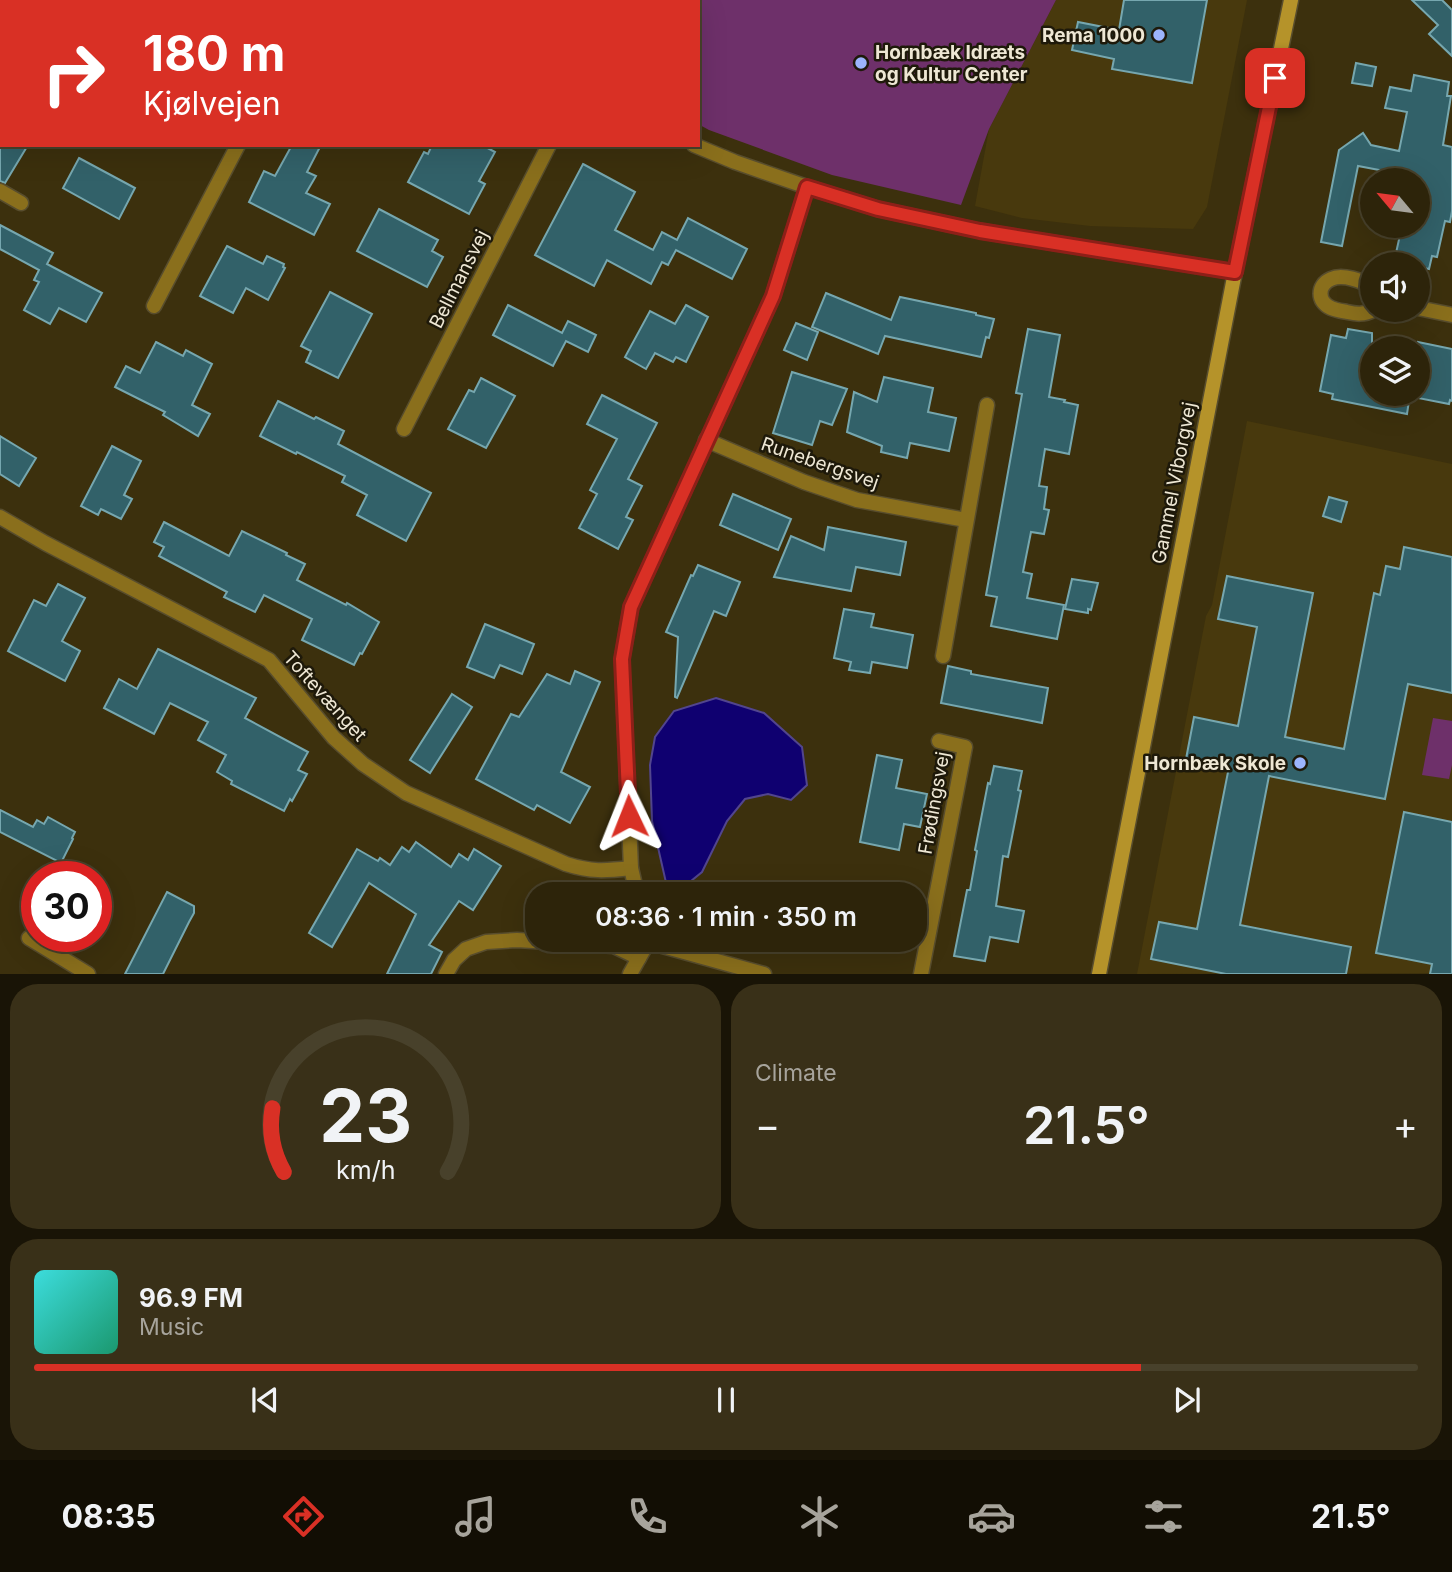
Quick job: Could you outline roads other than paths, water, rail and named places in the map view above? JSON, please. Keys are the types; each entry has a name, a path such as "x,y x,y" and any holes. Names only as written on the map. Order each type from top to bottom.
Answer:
{"main road":[{"name":"Gammel Viborgvej","path":"1099,974 1235,272 1291,0"}],"street":[{"path":"154,306 237,147"},
{"name":"Bellmansvej","path":"404,429 548,147"},
{"path":"699,147 807,187 878,209 980,231 1235,272"},
{"path":"634,882 631,868 622,659 631,607 773,296 807,187"},
{"path":"0,191 21,203"},
{"path":"1360,281 1337,277 1329,279 1323,284 1320,296 1324,304 1331,309 1360,314"},
{"path":"1430,310 1452,314"},
{"path":"943,656 987,405"},
{"name":"Runebergsvej","path":"706,440 804,482 857,500 965,520"},
{"name":"Toftevænget","path":"0,517 268,660 334,738 363,764 406,793 566,864 585,870 631,868"},
{"name":"Frødingsvej","path":"921,974 965,747 939,741"},
{"path":"446,974 454,960 466,949 496,941 614,946 639,958"},
{"path":"52,952 88,974"},
{"path":"630,974 642,952"},
{"path":"687,952 764,974"}],"place":[{"name":"Rema 1000","path":"1159,35"},
{"name":"Hornbæk Idræts og Kultur Center","path":"861,63"},
{"name":"Hornbæk Skole","path":"1300,763"}]}
